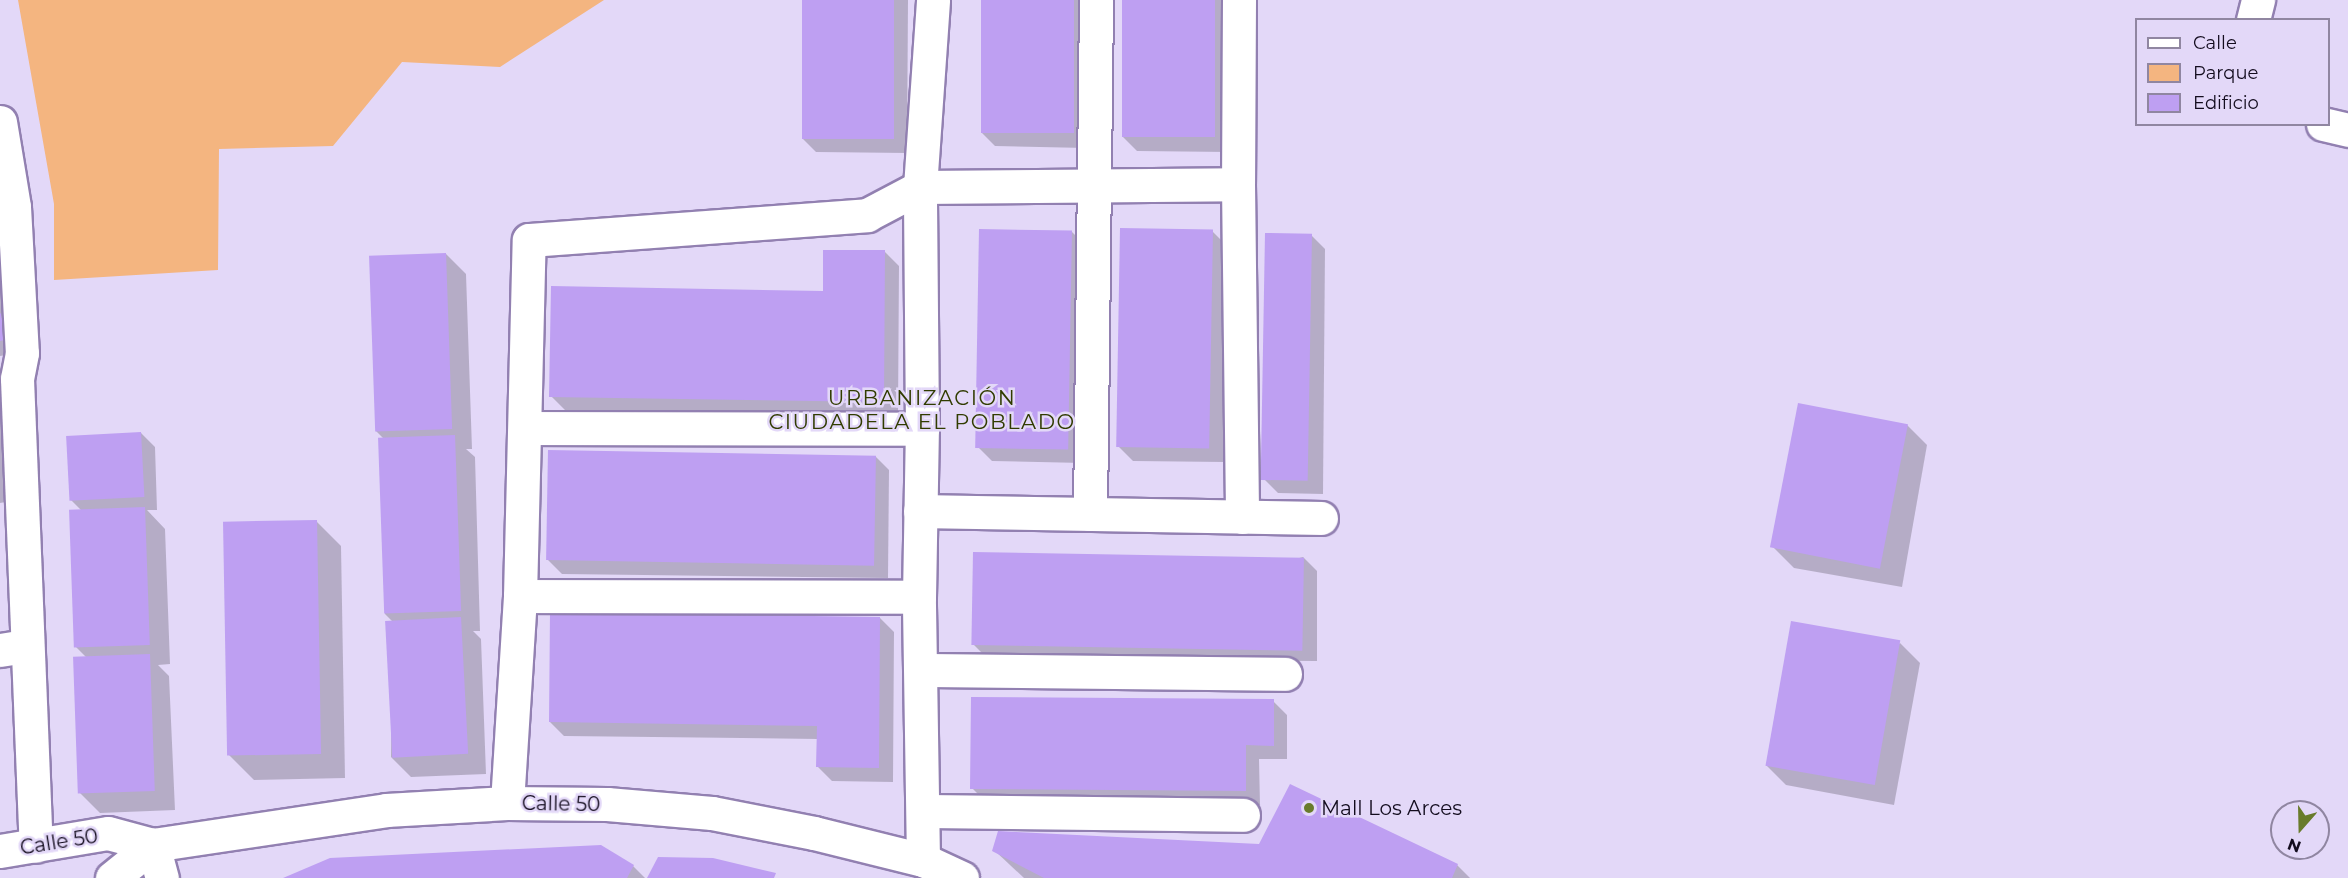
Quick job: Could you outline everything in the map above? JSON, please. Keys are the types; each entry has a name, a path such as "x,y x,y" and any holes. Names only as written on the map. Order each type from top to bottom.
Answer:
{"street":[{"path":"924,860 919,597 922,429 920,187 933,0"},
{"path":"1090,514 1096,0"},
{"path":"1239,0 1238,184 1242,517"},
{"path":"2254,18 2258,0"},
{"path":"0,122 7,208 11,355 17,379 11,501 13,648 36,846"},
{"path":"2330,126 2348,130"},
{"path":"507,802 520,596 529,240 867,215 920,187 1238,184"},
{"path":"526,428 922,429"},
{"path":"920,511 1321,518"},
{"path":"520,596 919,597"},
{"path":"921,670 1285,674"},
{"name":"Calle 50","path":"0,851 108,833 153,845 386,810 507,802 607,804 712,813 814,833 924,860 962,878"},
{"path":"923,811 1243,815"},
{"path":"112,878 153,845 162,878"}],"green space":[{"path":"18,0 604,0 500,67 402,62 333,146 219,149 218,270 54,280 54,204"}],"building":[{"path":"802,0 894,0 894,139 802,139"},
{"path":"981,0 1074,0 1074,133 981,133"},
{"path":"1122,0 1215,0 1215,137 1122,137"},
{"path":"1120,228 1213,230 1209,449 1116,447"},
{"path":"979,229 1072,231 1068,450 975,448"},
{"path":"1265,233 1312,234 1308,481 1261,480"},
{"path":"823,250 885,250 884,402 549,397 551,286 823,291"},
{"path":"446,253 452,429 375,432 369,256"},
{"path":"0,314 5,340 0,341"},
{"path":"1798,403 1908,424 1880,569 1770,547"},
{"path":"141,432 144,497 70,501 66,436"},
{"path":"455,435 461,611 384,614 378,438"},
{"path":"548,450 876,456 874,566 546,560"},
{"path":"145,507 150,645 74,648 69,510"},
{"path":"317,520 321,754 227,756 223,522"},
{"path":"973,552 1304,558 1302,651 971,645"},
{"path":"550,612 880,617 879,768 816,767 817,726 549,722"},
{"path":"461,617 468,754 392,758 385,621"},
{"path":"1791,621 1900,640 1875,785 1765,766"},
{"path":"150,654 155,791 78,794 73,657"},
{"path":"971,697 1274,699 1274,746 1246,745 1246,791 970,789"},
{"name":"Mall Los Arces","path":"1290,784 1458,864 1452,878 1044,878 992,851 998,831 1259,844"},
{"path":"601,845 634,865 627,878 283,878 330,858"},
{"path":"658,857 713,858 776,873 774,878 647,878"}],"place":[{"name":"Mall Los Arces","path":"1309,808"}],"district":[{"name":"URBANIZACIÓN CIUDADELA EL POBLADO","path":"922,410"}]}
